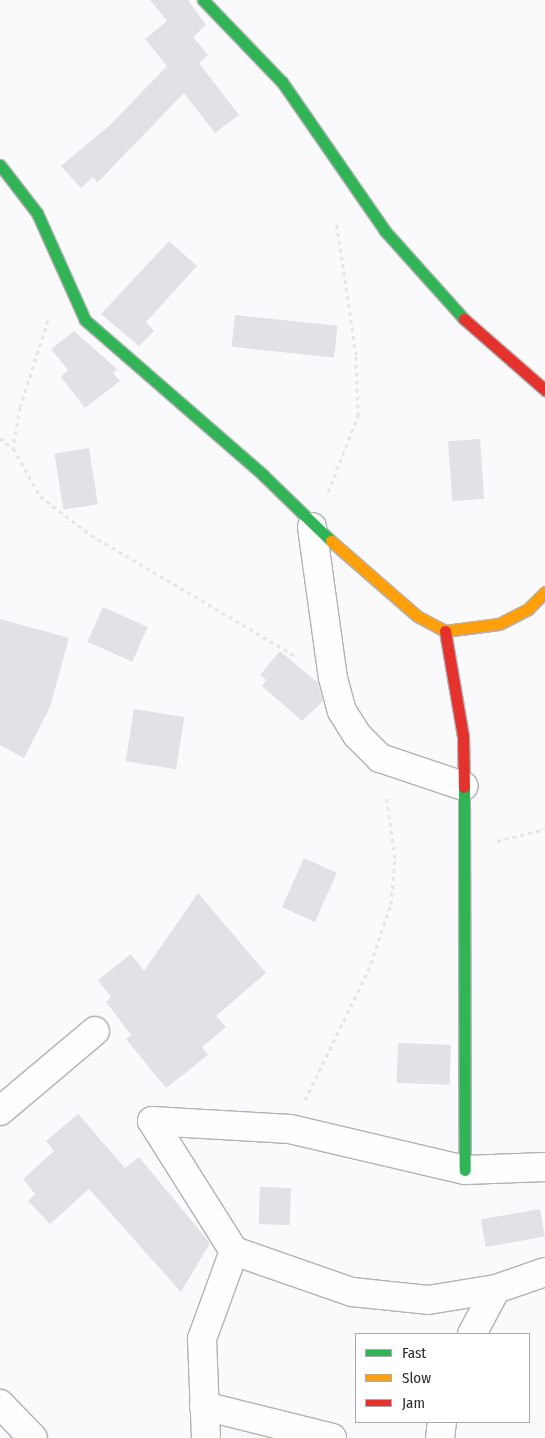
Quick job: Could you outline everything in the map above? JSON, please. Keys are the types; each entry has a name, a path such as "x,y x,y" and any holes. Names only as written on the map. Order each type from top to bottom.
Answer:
{"street":[{"path":"204,0 282,82 385,231 440,294 480,336 545,390"},
{"path":"0,165 37,213 85,320 263,475 312,527 417,616 445,631 499,624 528,609 545,592"},
{"path":"312,527 333,678 342,712 357,735 380,758 463,786"},
{"path":"445,631 463,736 466,844 465,1170"},
{"path":"0,1111 95,1031"},
{"path":"542,1174 465,1170 290,1129 152,1121 234,1251 352,1292 428,1300 496,1289 545,1272"},
{"path":"206,1438 202,1339 234,1251"},
{"path":"473,1333 496,1289"},
{"path":"0,1404 33,1438"},
{"path":"204,1406 332,1438"},
{"path":"440,1438 442,1423"}],"path":[{"path":"312,527 358,416 356,355 336,217"},
{"path":"13,448 20,407 63,274"},
{"path":"0,438 13,448 40,496 91,535 333,678"},
{"path":"290,1129 368,971 391,904 395,858 380,758"},
{"path":"466,844 500,841 545,829"}],"building":[{"path":"150,0 188,0 206,25 193,37 208,55 199,63 239,115 215,133 184,93 97,183 93,177 81,188 61,166 110,125 167,66 145,39 167,21"},
{"path":"169,241 197,266 146,322 154,331 139,346 101,314"},
{"path":"235,315 337,326 334,358 232,347"},
{"path":"74,331 117,369 113,373 120,381 85,408 61,377 68,370 51,349"},
{"path":"480,439 484,499 452,501 448,441"},
{"path":"89,448 98,504 63,510 54,453"},
{"path":"103,607 148,627 132,662 88,642"},
{"path":"0,619 69,638 50,707 24,758 0,745"},
{"path":"280,651 318,683 323,701 302,721 262,686 266,680 260,675"},
{"path":"134,709 184,717 176,769 126,761"},
{"path":"304,858 337,873 315,922 282,907"},
{"path":"198,893 266,973 216,1016 226,1027 202,1047 208,1055 166,1088 126,1039 131,1035 106,1002 111,997 98,980 131,954 144,971"},
{"path":"398,1043 451,1045 450,1085 397,1083"},
{"path":"78,1114 125,1168 139,1157 210,1243 181,1292 89,1189 50,1224 28,1201 35,1194 23,1179 54,1151 46,1141"},
{"path":"260,1187 291,1188 290,1225 259,1224"},
{"path":"540,1209 545,1237 486,1247 481,1219"}],"traffic: fast":[{"path":"203,0 282,82 385,231 464,319"},
{"path":"0,165 37,213 85,320 263,475 331,541"},
{"path":"464,787 465,1170"}],"traffic: slow":[{"path":"331,541 417,616 445,631 499,624 528,609 545,592"}],"traffic: jam":[{"path":"464,319 545,390"},
{"path":"445,631 463,736 464,787"}]}
